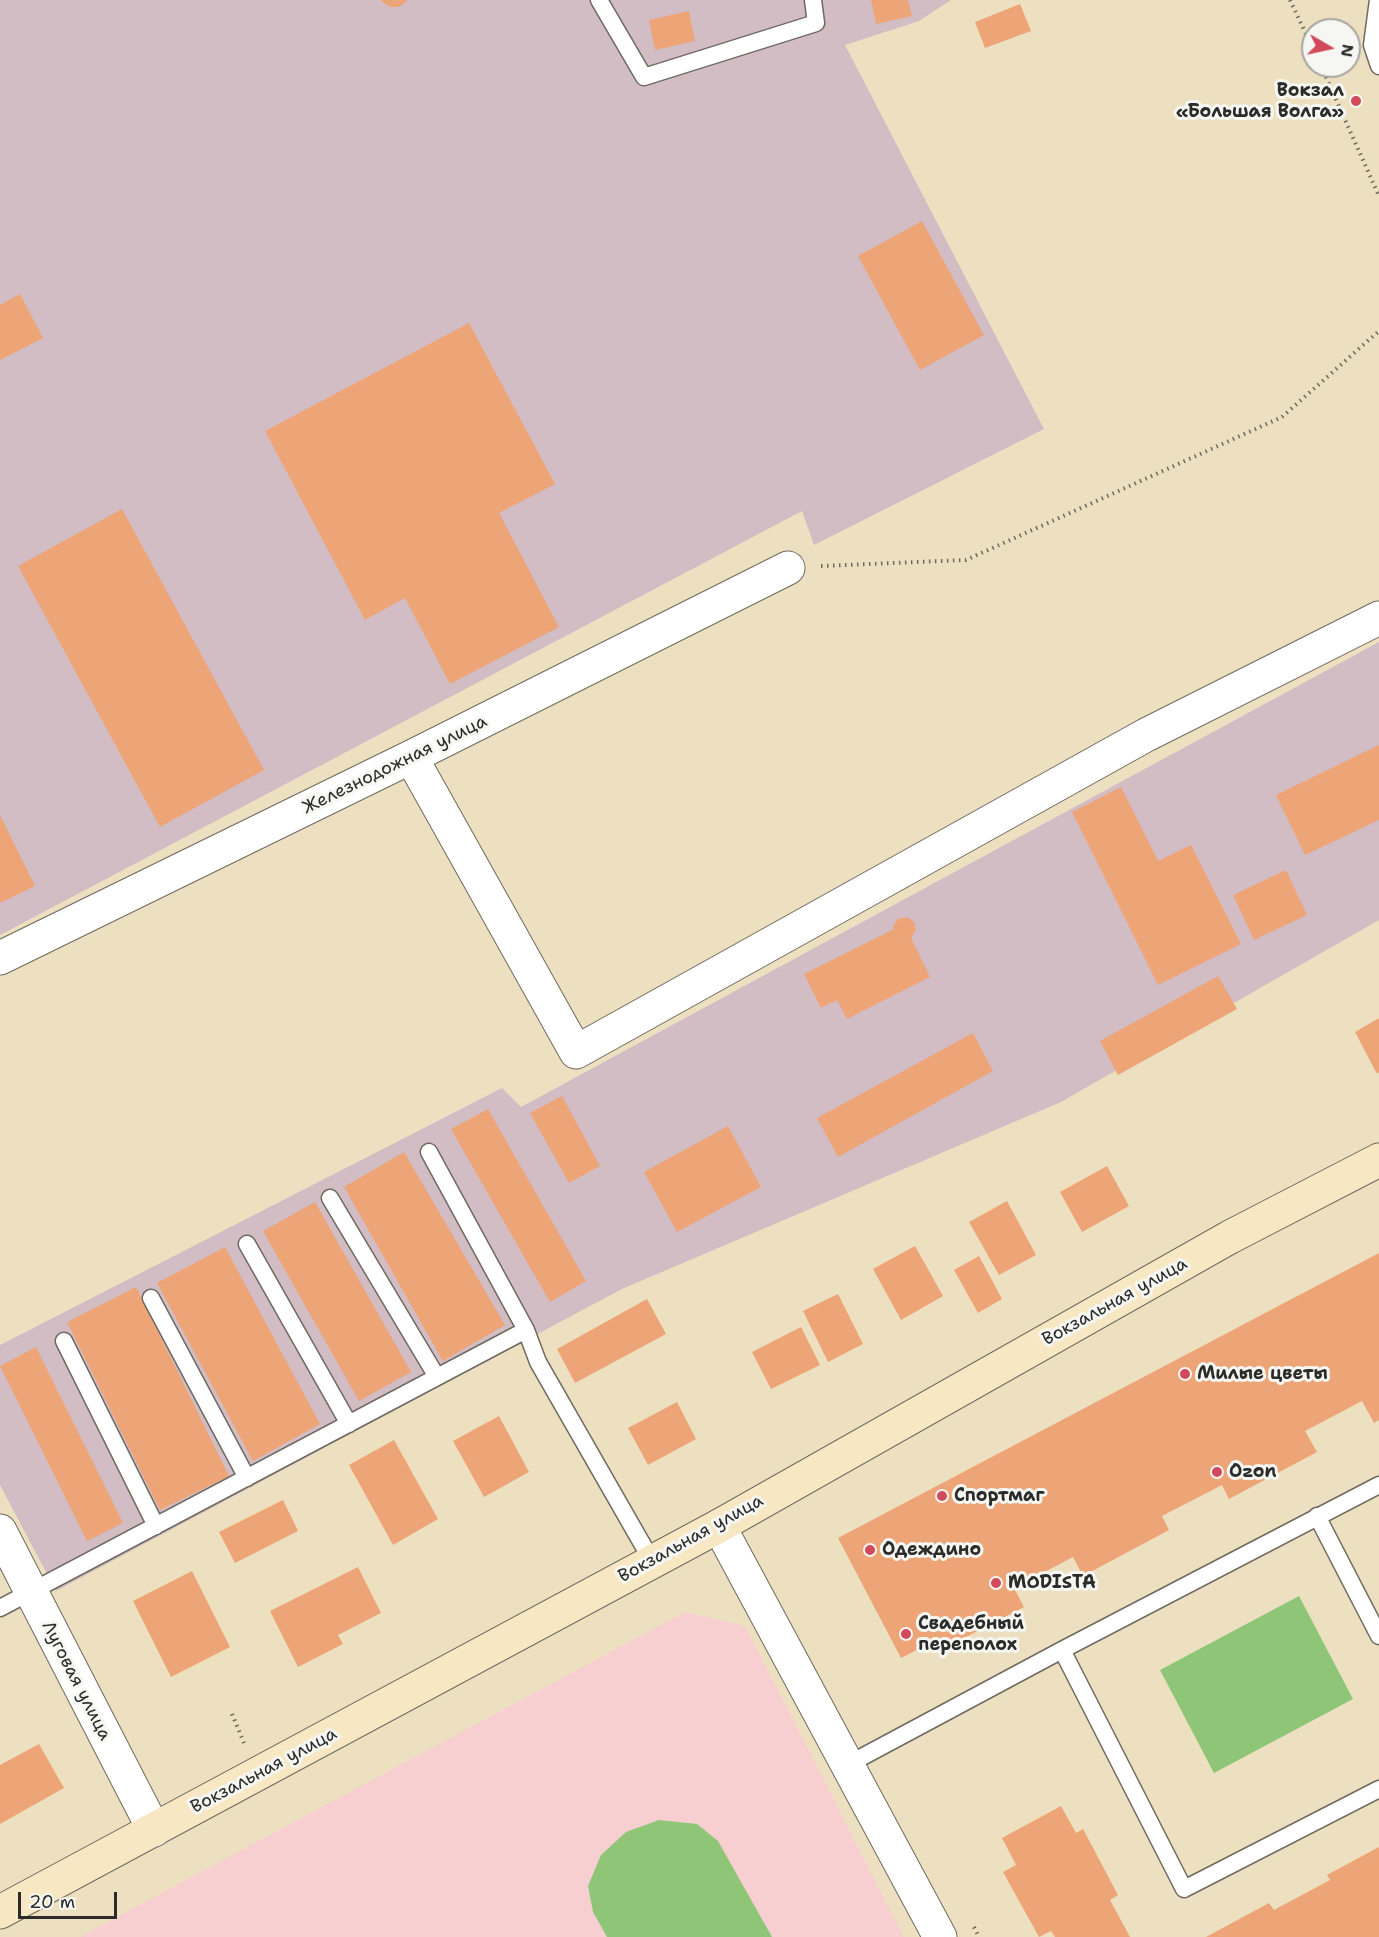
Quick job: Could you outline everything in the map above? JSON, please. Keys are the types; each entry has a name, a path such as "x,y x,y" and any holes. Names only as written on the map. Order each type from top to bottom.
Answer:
{"main road":[{"name":"Вокзальная улица","path":"0,1912 719,1526 1230,1237 1379,1160"}],"street":[{"name":"Железнодожная улица","path":"0,958 411,757 788,568"},
{"path":"411,757 576,1052 1146,735 1379,618"},
{"path":"719,1526 940,1937"},
{"name":"Луговая улица","path":"0,1531 154,1830"}],"lane":[{"path":"599,0 644,77 816,23 813,0"},
{"path":"1378,0 1372,45 1379,66"},
{"path":"429,1152 526,1330 538,1362 652,1561"},
{"path":"330,1198 437,1377"},
{"path":"247,1244 349,1424"},
{"path":"151,1298 247,1478"},
{"path":"0,1608 526,1330"},
{"path":"64,1341 156,1526"},
{"path":"847,1765 1379,1485"},
{"path":"1317,1516 1379,1636"},
{"path":"1062,1650 1184,1888 1379,1789"}],"path":[{"path":"1290,0 1301,23"},
{"path":"1326,78 1379,196"},
{"path":"788,568 966,560 1282,417 1379,331"}],"shaded area":[{"path":"0,0 951,0 919,21 845,45 1044,429 814,545 802,511 0,935"},
{"path":"1379,642 1379,920 1061,1102 622,1289 56,1591 0,1485 0,1345 502,1088 521,1107"},
{"path":"685,1612 745,1626 904,1937 80,1937"}],"green space":[{"path":"1299,1596 1353,1699 1214,1773 1160,1670"},
{"path":"659,1820 697,1824 718,1841 772,1937 607,1937 593,1912 588,1886 601,1855 626,1832"}],"building":[{"path":"380,0 408,0 399,7 390,7"},
{"path":"871,0 908,0 912,16 876,24"},
{"path":"1020,4 1031,31 985,48 975,22"},
{"path":"689,11 695,41 655,50 649,20"},
{"path":"922,221 984,335 920,370 858,256"},
{"path":"20,294 43,338 0,360 0,305"},
{"path":"469,323 555,484 499,513 559,627 450,684 405,598 365,620 265,431"},
{"path":"122,509 264,770 160,827 18,566"},
{"path":"1379,745 1379,820 1305,855 1276,795"},
{"path":"1121,787 1158,861 1191,845 1241,944 1158,985 1072,812"},
{"path":"0,815 35,886 0,903"},
{"path":"1286,870 1307,915 1254,940 1233,895"},
{"path":"907,917 914,922 916,930 911,938 930,977 847,1019 837,1000 821,1008 804,974 894,929 893,926 898,919"},
{"path":"1218,976 1237,1009 1118,1075 1100,1041"},
{"path":"1379,1018 1379,1072 1377,1074 1355,1032"},
{"path":"973,1033 993,1071 838,1157 817,1118"},
{"path":"562,1096 600,1166 569,1183 530,1113"},
{"path":"488,1109 586,1281 550,1302 451,1129"},
{"path":"728,1126 761,1187 677,1232 644,1172"},
{"path":"404,1152 505,1325 443,1361 344,1187"},
{"path":"1107,1166 1129,1206 1082,1232 1060,1192"},
{"path":"1007,1201 1036,1255 999,1275 969,1222"},
{"path":"315,1202 411,1372 359,1401 263,1231"},
{"path":"915,1246 943,1296 901,1320 873,1269"},
{"path":"225,1247 320,1424 253,1461 157,1283"},
{"path":"1379,1253 1379,1420 1374,1423 1362,1401 1305,1431 1317,1452 1229,1499 1222,1485 1162,1516 1169,1530 1083,1576 1073,1557 1014,1588 1024,1607 937,1652 932,1642 901,1658 838,1538"},
{"path":"979,1256 1002,1299 978,1313 954,1270"},
{"path":"136,1287 229,1476 160,1510 67,1322"},
{"path":"838,1294 863,1344 828,1362 803,1311"},
{"path":"647,1299 666,1334 575,1383 557,1349"},
{"path":"801,1327 820,1365 771,1389 752,1352"},
{"path":"36,1347 123,1523 87,1541 0,1366"},
{"path":"677,1402 696,1439 648,1465 628,1428"},
{"path":"499,1416 529,1472 484,1497 453,1441"},
{"path":"394,1440 438,1519 393,1545 349,1465"},
{"path":"283,1500 298,1531 235,1563 219,1532"},
{"path":"358,1567 381,1613 338,1635 343,1644 298,1667 270,1611"},
{"path":"192,1571 230,1647 171,1677 133,1601"},
{"path":"39,1744 64,1788 0,1824 0,1765"},
{"path":"1061,1806 1076,1833 1083,1829 1118,1895 1110,1900 1130,1937 1055,1937 1051,1931 1039,1937 1003,1872 1016,1865 1002,1838"},
{"path":"1379,1847 1379,1937 1206,1937 1269,1903 1274,1910 1330,1880 1327,1875"}],"place":[{"name":"Вокзал «Большая Волга»","path":"1356,101"},
{"name":"Милые цветы","path":"1185,1374"},
{"name":"Ozon","path":"1217,1472"},
{"name":"Спортмаг","path":"942,1496"},
{"name":"Одеждино","path":"870,1550"},
{"name":"MODISTA","path":"996,1583"},
{"name":"Свадебный переполох","path":"906,1634"}]}
